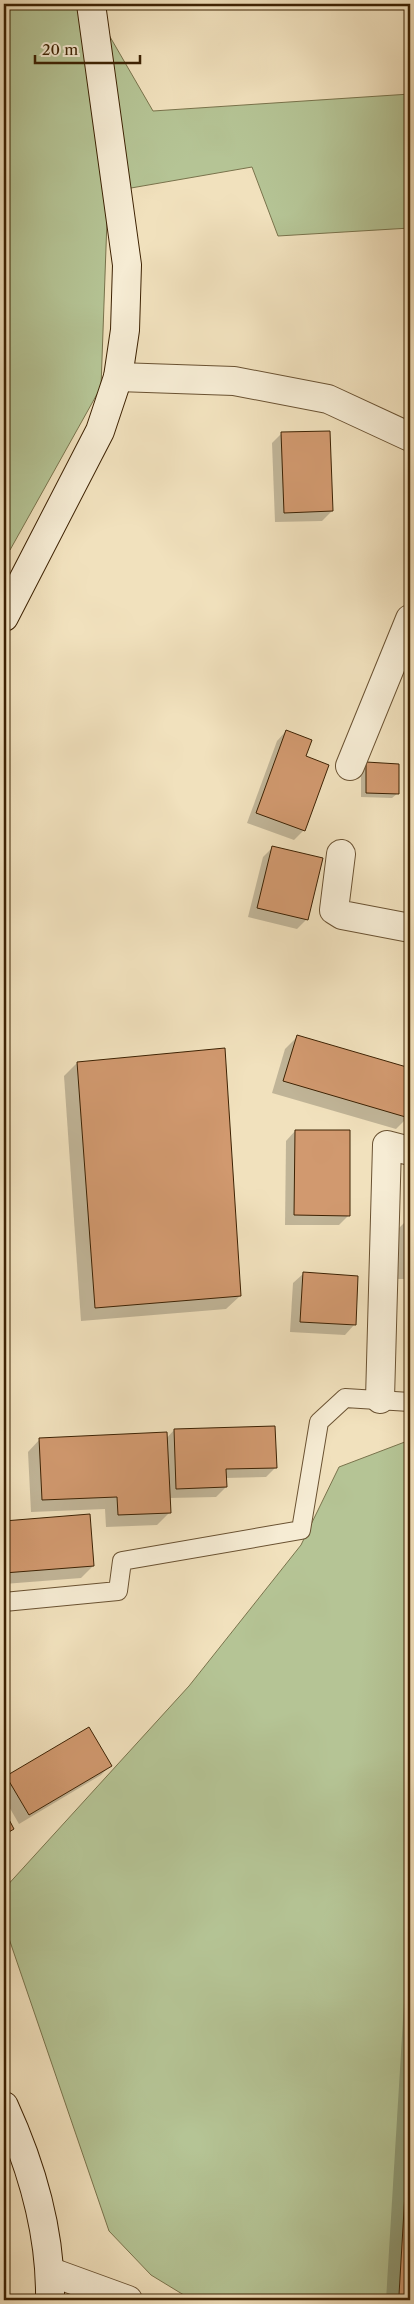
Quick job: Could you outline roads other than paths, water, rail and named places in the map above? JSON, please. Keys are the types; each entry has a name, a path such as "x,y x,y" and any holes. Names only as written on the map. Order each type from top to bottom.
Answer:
{"street":[{"path":"4,617 100,431 118,378 125,330 127,265 91,4"},
{"path":"118,378 234,381 328,399 410,437"},
{"path":"350,766 410,618"},
{"path":"341,854 334,910 342,915 410,928"},
{"path":"380,1399 387,1145 410,1151"},
{"path":"4,2106 10,2134 25,2153 41,2211 50,2272 50,2300"},
{"path":"50,2272 128,2300"}],"lane":[{"path":"4,1602 118,1591 122,1561 301,1530 319,1422 345,1398 410,1402"}]}
